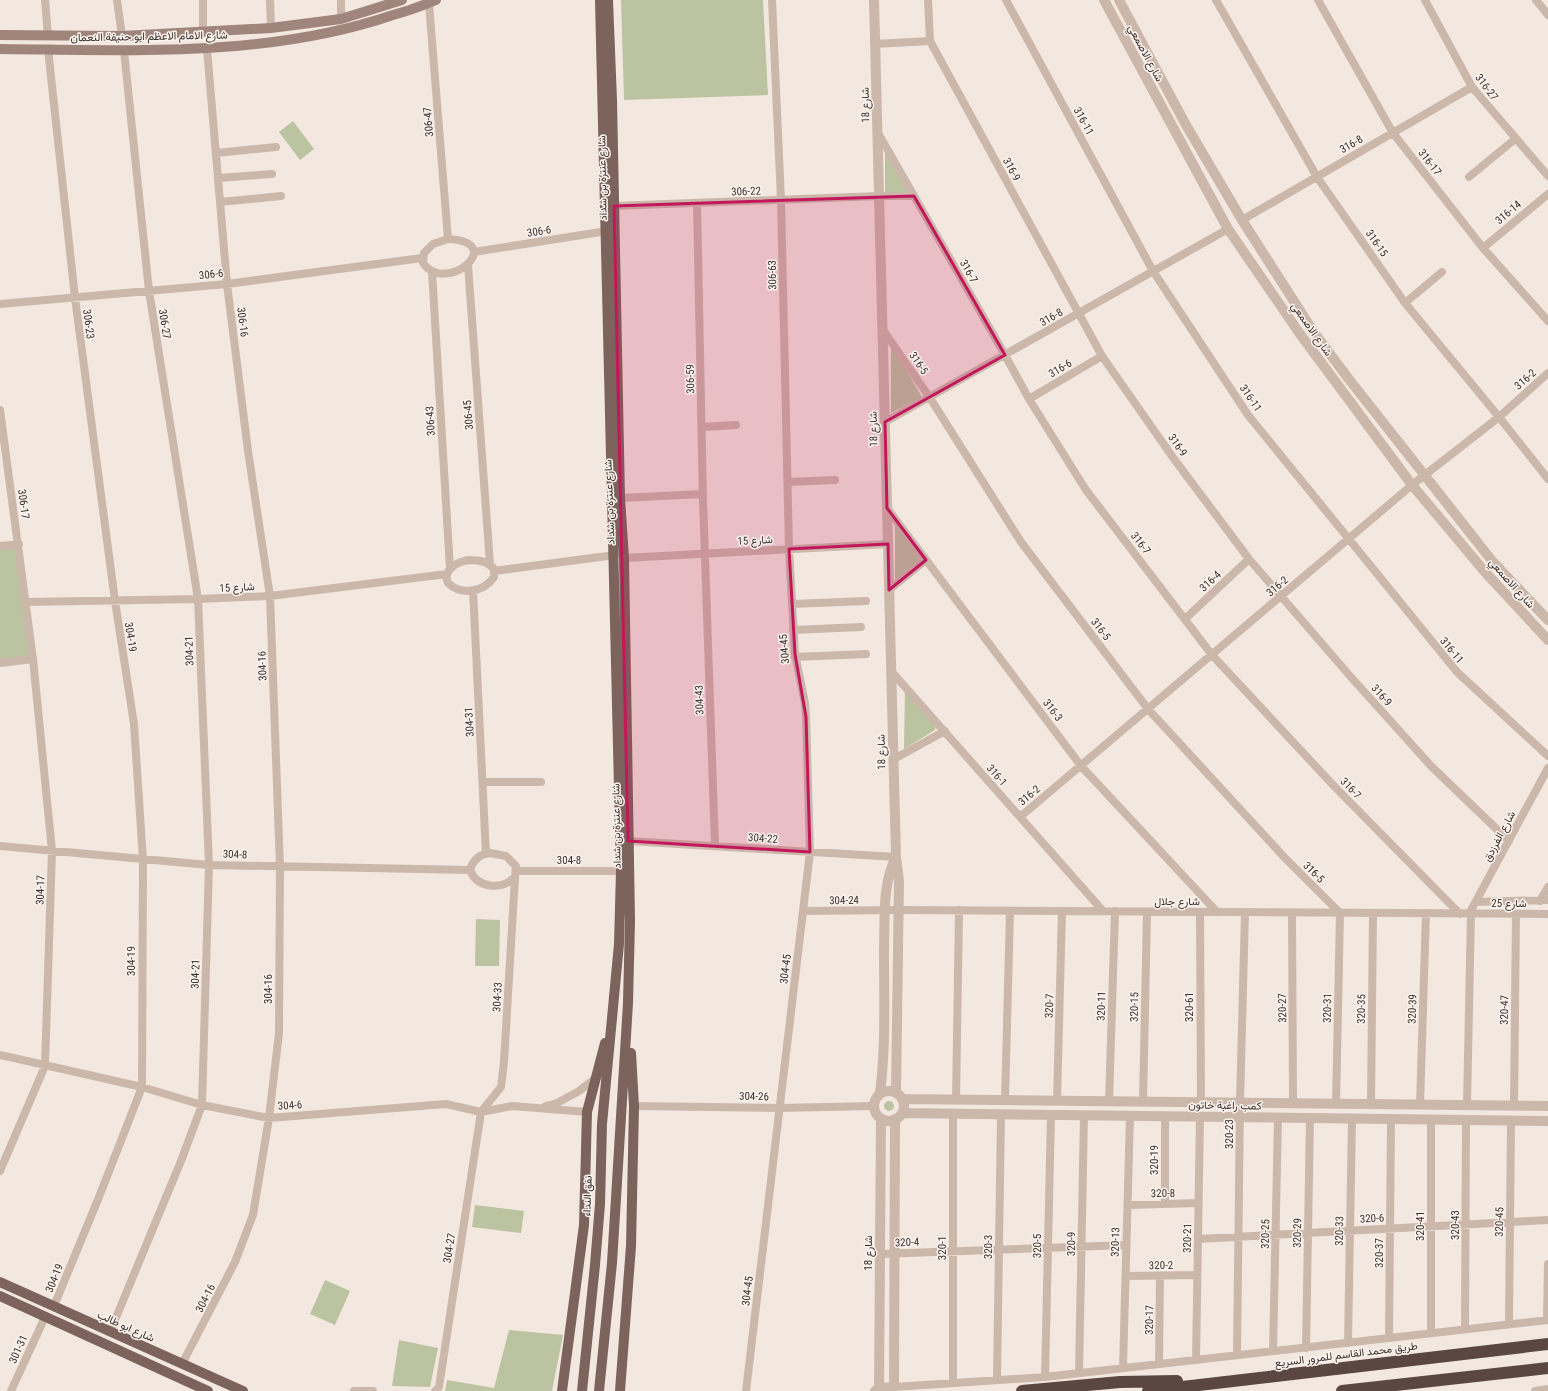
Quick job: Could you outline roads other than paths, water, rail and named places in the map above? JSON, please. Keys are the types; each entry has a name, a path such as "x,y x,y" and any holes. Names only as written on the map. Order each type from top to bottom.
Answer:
{"highway":[{"name":"طريق محمد القاسم للمرور السريع","path":"1148,1391 1548,1344"},
{"path":"1342,1391 1548,1368"},
{"path":"1022,1391 1120,1382 1247,1379"}],"main road":[{"name":"شارع الامام الاعظم ابو حنيفة النعمان","path":"0,36 122,36 203,33 271,28 341,19 402,0"},
{"name":"شارع عنترة بن شداد","path":"600,0 628,841 628,1003"},
{"name":"شارع عنترة بن شداد","path":"608,0 620,498 621,871 619,944 615,1002"},
{"name":"شارع الامام الاعظم ابو حنيفة النعمان","path":"0,49 124,51 207,49 271,42 342,31 432,2"},
{"path":"562,1391 584,1225 587,1112 615,1002"},
{"name":"نفق النداء","path":"582,1391 600,1204 602,1124 615,1002"},
{"path":"621,1389 631,1246 634,1106 628,1003"},
{"path":"599,1391 615,1225 628,1003"},
{"name":"شارع ابو طالب","path":"0,1282 243,1391"},
{"path":"0,1296 208,1391"}],"street":[{"path":"45,0 48,36"},
{"path":"117,0 122,36"},
{"path":"203,0 203,33"},
{"path":"270,0 271,28"},
{"path":"341,0 341,19"},
{"name":"306-63","path":"772,0 781,200 790,549"},
{"name":"شارع 18","path":"874,0 896,857 899,881 899,1096"},
{"name":"316-9","path":"928,0 930,41 1102,356 1174,459 1249,559 1430,766 1509,841"},
{"name":"316-11","path":"1006,0 1153,271 1248,414 1348,540 1457,672 1548,756"},
{"name":"شارع الاصمعي","path":"1104,0 1228,229 1300,334 1412,485 1485,572 1548,640"},
{"name":"شارع الاصمعي","path":"1119,0 1186,125 1242,220 1313,331 1493,562 1548,620"},
{"name":"316-15","path":"1216,0 1317,177 1405,302 1500,417 1548,479"},
{"name":"316-17","path":"1318,0 1393,132 1483,248 1548,321"},
{"name":"316-27","path":"1425,0 1472,87 1548,176"},
{"path":"1536,0 1548,15"},
{"name":"306-47","path":"432,2 448,238"},
{"path":"875,44 930,41"},
{"name":"306-23","path":"48,49 75,298 115,601"},
{"name":"306-16","path":"207,49 227,284 248,450 270,596"},
{"name":"306-27","path":"124,51 149,291 198,599"},
{"name":"316-8","path":"1242,220 1472,87"},
{"name":"316-7","path":"878,132 1005,355 1028,399 1086,490 1186,618 1212,655 1334,786 1460,914"},
{"path":"1469,177 1516,140"},
{"path":"216,152 276,147"},
{"path":"218,178 272,174"},
{"name":"316-14","path":"1483,248 1548,194"},
{"path":"220,202 281,196"},
{"name":"306-22","path":"614,206 914,196"},
{"name":"306-59","path":"697,204 705,554"},
{"name":"316-8","path":"885,422 1228,229"},
{"name":"306-6","path":"474,252 607,231"},
{"path":"448,238 459,239 466,242 471,246 474,252 473,259 468,265 449,273 432,271 426,266 422,258 427,248 432,244 448,238"},
{"name":"306-6","path":"0,304 227,284 422,258"},
{"name":"306-45","path":"468,265 492,568"},
{"name":"306-43","path":"432,271 448,572"},
{"path":"1405,302 1442,272"},
{"name":"316-5","path":"883,330 930,398 1021,542 1148,709 1285,858 1340,913"},
{"name":"316-6","path":"1028,399 1102,356"},
{"name":"316-2","path":"1020,817 1424,475 1500,417 1548,373"},
{"name":"306-17","path":"0,410 26,602"},
{"path":"702,427 736,424"},
{"path":"788,482 835,480"},
{"path":"620,498 703,494"},
{"name":"316-3","path":"887,508 1081,766 1217,912"},
{"path":"0,546 19,544"},
{"name":"شارع 15","path":"26,602 198,599 270,596 448,572 458,563 470,560 485,562 492,568 619,556 705,554 888,544"},
{"name":"304-45","path":"746,1391 810,852 805,703 795,657 790,549"},
{"name":"304-43","path":"705,554 715,846"},
{"name":"316-4","path":"1186,618 1249,559"},
{"path":"889,590 926,560"},
{"path":"448,572 448,583 455,588 474,590 490,582 494,577 492,568"},
{"name":"304-31","path":"474,590 486,854"},
{"name":"304-16","path":"182,1364 232,1269 253,1215 269,1118 278,1033 280,867 270,596"},
{"name":"304-21","path":"110,1332 181,1161 202,1105 209,864 198,599"},
{"name":"304-19","path":"54,1306 142,1087 143,860 134,724 115,601"},
{"path":"792,604 866,601"},
{"name":"304-17","path":"0,1171 45,1066 52,851 26,602"},
{"path":"794,630 861,627"},
{"path":"795,657 866,654"},
{"path":"0,663 33,659"},
{"name":"316-1","path":"891,671 1103,911"},
{"path":"894,759 944,731"},
{"name":"شارع الفرزدق","path":"1470,914 1548,768"},
{"path":"482,782 541,782"},
{"name":"304-22","path":"628,841 896,857"},
{"name":"304-8","path":"0,846 143,860 209,864 280,867 470,870 472,876 477,880 492,886 502,885 516,874 621,871"},
{"path":"470,870 474,860 486,854 498,854 506,856 513,862 516,874"},
{"name":"شارع 18","path":"880,1093 883,1062 885,910 889,875 896,857"},
{"name":"304-33","path":"481,1112 501,1087 504,1062 516,874"},
{"path":"1544,900 1548,887"},
{"name":"شارع 25","path":"1476,902 1544,900"},
{"name":"شارع جلال","path":"885,910 1470,914"},
{"name":"304-24","path":"803,911 885,910"},
{"path":"956,1100 958,910"},
{"path":"1005,1100 1010,911"},
{"name":"320-7","path":"1057,1101 1062,911"},
{"name":"320-11","path":"1109,1102 1115,911"},
{"name":"320-15","path":"1143,1102 1147,912"},
{"name":"320-61","path":"1200,912 1201,1103"},
{"name":"320-23","path":"1237,1355 1240,1103 1245,912"},
{"name":"320-27","path":"1292,912 1293,1104"},
{"name":"320-31","path":"1336,1104 1340,913"},
{"name":"320-35","path":"1370,1104 1373,913"},
{"name":"320-39","path":"1420,1105 1426,913"},
{"path":"1466,1106 1470,914"},
{"name":"شارع 25","path":"1470,914 1548,914"},
{"name":"320-47","path":"1514,1106 1516,914"},
{"name":"304-6","path":"0,1055 142,1087 202,1105 269,1118 446,1104 481,1112 512,1106 587,1112"},
{"path":"542,1108 557,1103 579,1091 596,1078"},
{"path":"894,1387 895,1254 899,1116 904,1106 899,1096 888,1091 880,1093 874,1106 876,1113 881,1118 888,1121 899,1116"},
{"name":"كمب راغبة خاتون","path":"899,1096 956,1100 1548,1106"},
{"name":"304-26","path":"634,1106 779,1108 874,1106"},
{"name":"304-27","path":"437,1389 481,1112"},
{"name":"320-1","path":"952,1114 953,1383"},
{"name":"كمب راغبة خاتون","path":"899,1116 1001,1114 1548,1121"},
{"name":"320-3","path":"996,1380 1001,1114"},
{"name":"320-5","path":"1045,1377 1051,1115"},
{"name":"320-9","path":"1079,1373 1084,1115"},
{"name":"320-13","path":"1123,1368 1130,1116"},
{"name":"320-19","path":"1164,1204 1165,1116"},
{"name":"320-21","path":"1196,1360 1200,1117"},
{"name":"شارع 18","path":"877,1389 881,1118"},
{"name":"320-25","path":"1273,1351 1278,1118"},
{"name":"320-29","path":"1306,1348 1310,1118"},
{"name":"320-33","path":"1348,1343 1352,1118"},
{"name":"320-37","path":"1389,1338 1391,1119"},
{"name":"320-41","path":"1431,1120 1431,1333"},
{"name":"320-43","path":"1465,1329 1466,1120"},
{"name":"320-45","path":"1509,1324 1511,1120"},
{"name":"320-8","path":"1128,1205 1198,1203"},
{"name":"320-6","path":"1198,1239 1548,1220"},
{"name":"320-4","path":"880,1254 1126,1245"},
{"path":"877,1389 1045,1377 1547,1320 1548,1264"},
{"name":"320-2","path":"1126,1276 1197,1275"},
{"name":"320-17","path":"1159,1364 1160,1276"},
{"name":"301-31","path":"11,1391 45,1316"},
{"path":"1535,1391 1548,1389"},
{"path":"354,1391 373,1391"}]}
